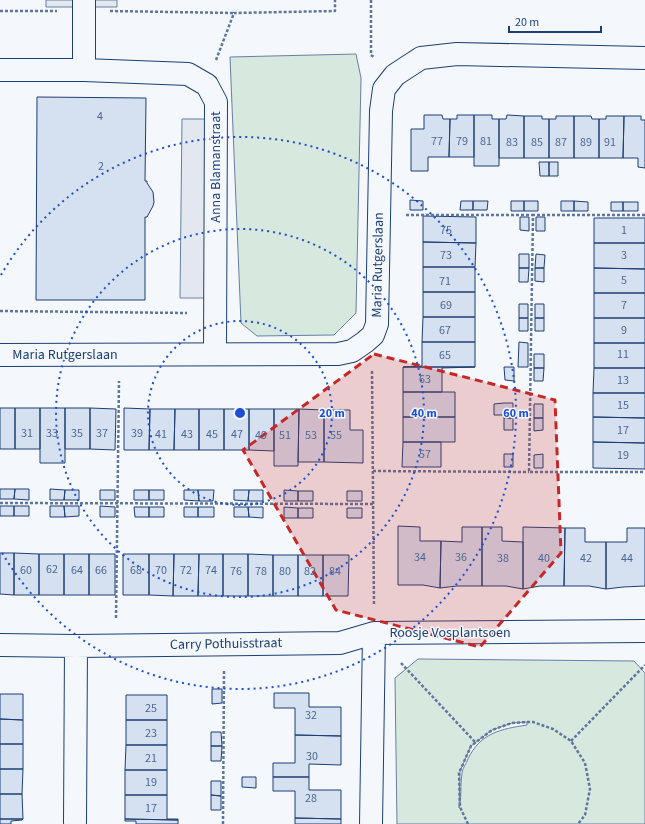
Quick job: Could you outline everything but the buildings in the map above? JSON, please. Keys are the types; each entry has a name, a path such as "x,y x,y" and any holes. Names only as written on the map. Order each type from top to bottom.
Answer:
{"street":[{"path":"84,5 84,70"},
{"name":"Maria Rutgerslaan","path":"0,355 338,354 352,351 373,334 377,324 381,111 384,89 395,75 421,58 457,54 645,58"},
{"path":"0,70 84,70 188,74 207,85"},
{"name":"Anna Blamanstraat","path":"207,85 216,102 215,354"},
{"name":"Roosje Vosplantsoen","path":"372,824 374,633 645,631"},
{"name":"Carry Pothuisstraat","path":"0,645 116,646 340,643 374,633"},
{"path":"75,822 76,646"}],"path":[{"path":"0,11 84,5 234,13 335,11 335,0"},
{"path":"371,0 371,55 395,75"},
{"path":"207,85 234,13"},
{"path":"379,214 645,215"},
{"path":"529,472 533,215"},
{"path":"0,311 214,314"},
{"path":"365,342 372,365 374,633 476,743"},
{"path":"116,646 119,354"},
{"path":"373,471 645,472"},
{"path":"0,503 373,504"},
{"path":"223,824 224,644"},
{"path":"571,741 645,665"},
{"path":"468,824 460,806 460,773 471,746 492,730 512,723 527,722 533,722 553,729 571,741 585,763 590,789 585,815 578,824"}],"highlighted area":[{"path":"374,354 555,400 561,553 480,647 336,610 243,450"}],"shaded area":[{"path":"46,0 117,0 117,7 46,7"},
{"path":"356,54 361,78 356,313 334,335 257,336 241,323 230,57"},
{"path":"182,119 208,119 205,298 180,298"},
{"path":"418,659 634,661 645,673 645,824 397,824 395,678","holes":["527,722 527,725 508,728 492,734 479,743 473,750 462,772 459,808 460,771 471,746 492,730 512,723"]}]}
